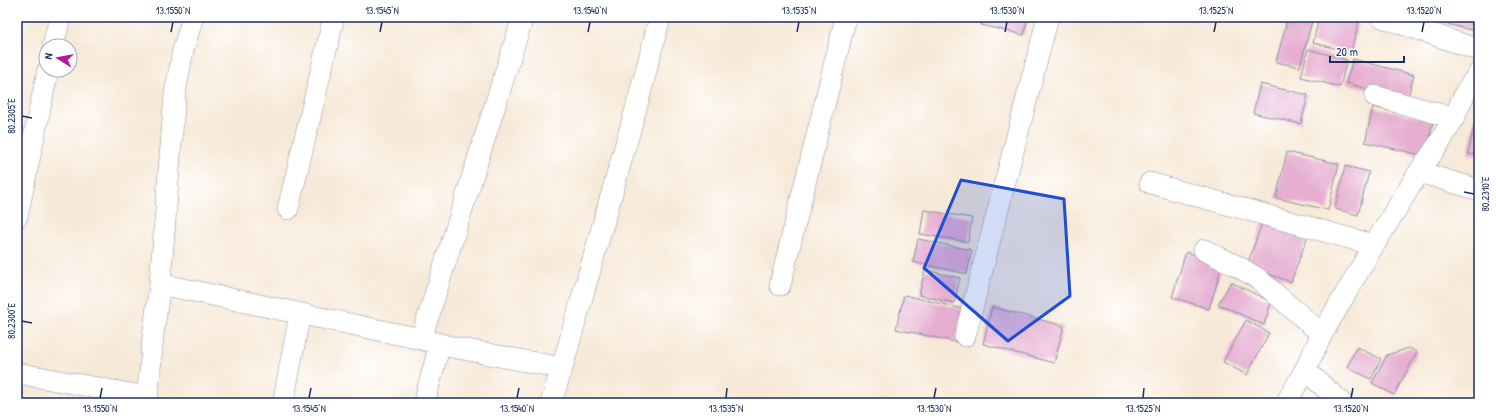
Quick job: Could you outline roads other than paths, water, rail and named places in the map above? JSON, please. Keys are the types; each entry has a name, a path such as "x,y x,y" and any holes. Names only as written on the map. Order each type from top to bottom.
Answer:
{"street":[{"path":"55,38 60,17"},
{"path":"17,373 147,400 160,284 175,94 183,50 193,17"},
{"path":"288,209 334,17"},
{"path":"424,403 430,341 523,17"},
{"path":"551,403 635,112 660,17"},
{"path":"780,285 846,17"},
{"path":"965,336 1048,17"},
{"path":"1382,17 1479,50"},
{"path":"1286,403 1305,370 1322,334 1374,245 1419,172 1440,142 1454,118 1473,92 1479,73"},
{"path":"17,217 46,78"},
{"path":"1375,96 1454,118"},
{"path":"1419,172 1479,190"},
{"path":"1150,182 1374,245"},
{"path":"1204,250 1239,267 1257,278 1322,334"},
{"path":"160,284 562,368"},
{"path":"283,403 300,314"},
{"path":"1305,370 1342,403"}]}
